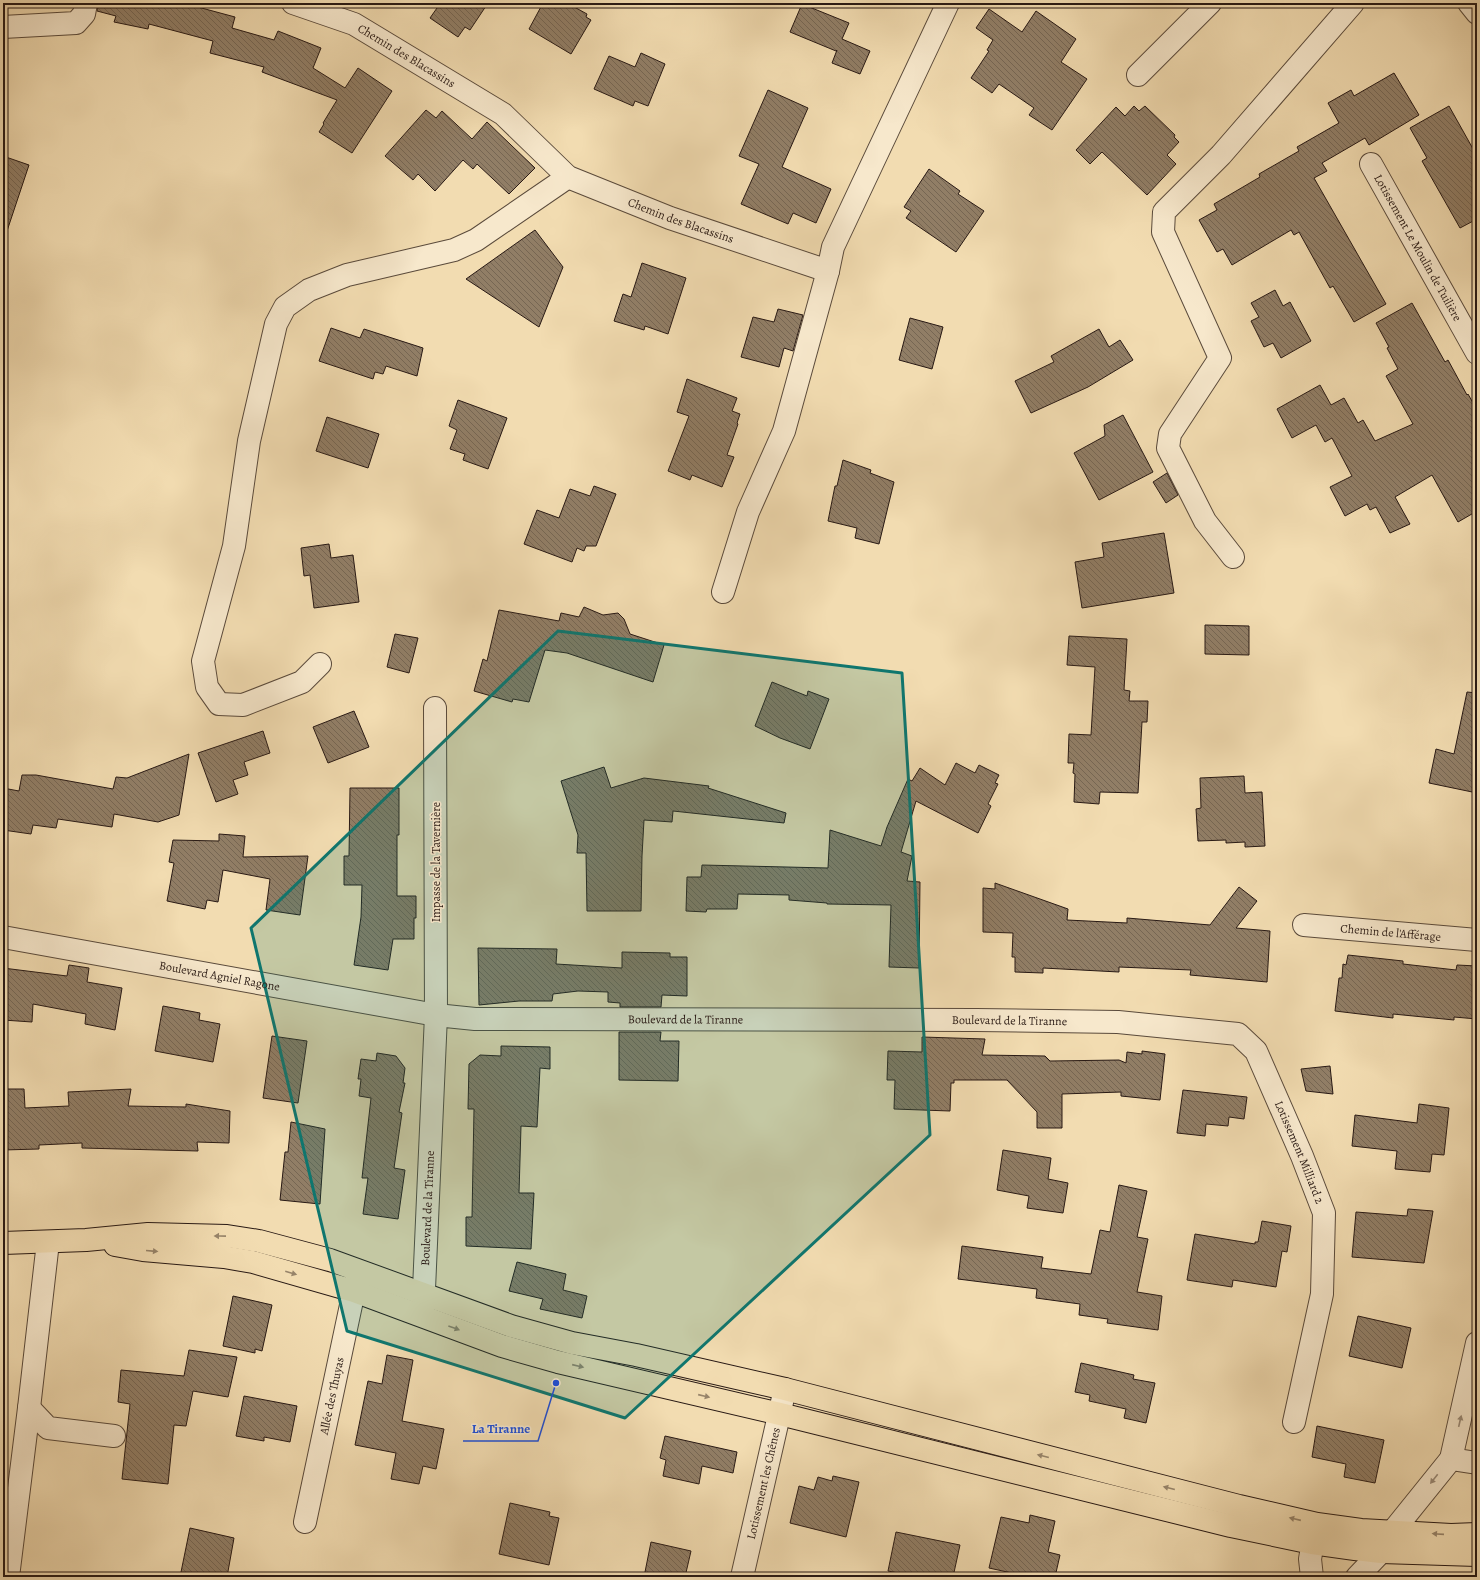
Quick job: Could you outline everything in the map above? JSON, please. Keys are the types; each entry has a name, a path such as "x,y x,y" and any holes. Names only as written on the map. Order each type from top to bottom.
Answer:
{"main road":[{"path":"3,1243 86,1240 148,1234 227,1236 259,1241 330,1260 511,1326 565,1341 785,1389 1239,1506 1314,1533 1381,1552 1474,1558"},
{"path":"86,1240 144,1250 224,1257 253,1262 354,1291 502,1346 558,1362 780,1414 1231,1526 1314,1533 1361,1530 1451,1535 1477,1534"}],"street":[{"path":"3,27 76,23 84,14 86,3"},
{"name":"Chemin des Blacassins","path":"293,3 354,24 503,114 568,177 670,218 828,271"},
{"path":"723,592 748,512 784,431 828,271 833,247 948,3"},
{"path":"1138,75 1210,3"},
{"path":"1233,557 1205,521 1168,448 1170,434 1220,358 1163,232 1164,212 1221,155 1353,3"},
{"path":"1469,3 1477,13"},
{"name":"Lotissement Le Moulin de Tuilière","path":"1371,164 1477,353"},
{"path":"320,664 302,682 243,705 219,704 207,687 203,661 234,546 249,441 276,324 285,307 308,290 347,275 454,250 476,240 568,177"},
{"name":"Impasse de la Tavernière","path":"435,708 436,1015"},
{"name":"Chemin de l'Afférage","path":"1304,925 1477,940"},
{"name":"Boulevard Agniel Ragone","path":"3,937 436,1015"},
{"name":"Boulevard de la Tiranne","path":"423,1317 436,1015 475,1019 976,1020 1111,1022 1238,1034"},
{"name":"Lotissement Milliard 2","path":"1238,1034 1256,1051 1302,1156 1324,1213 1322,1294 1294,1422"},
{"path":"8,1577 48,1242"},
{"name":"Allée des Thuyas","path":"305,1522 358,1270"},
{"path":"1393,1531 1451,1459 1476,1355"},
{"name":"Lotissement les Chênes","path":"742,1577 785,1389"},
{"path":"29,1408 48,1428 114,1436"},
{"path":"1451,1459 1477,1463"},
{"path":"1312,1577 1310,1559 1314,1533"},
{"path":"1357,1577 1381,1552"}],"highlighted area":[{"path":"558,631 902,673 930,1135 625,1418 347,1331 251,928"}],"building":[{"path":"98,3 183,3 235,17 232,28 274,40 278,31 321,48 313,68 345,88 358,68 392,91 352,153 319,132 337,100 262,72 264,67 210,53 213,41 149,24 148,29 114,22 116,16 97,11"},
{"path":"430,3 488,3 470,30 465,27 458,37 430,18 437,8"},
{"path":"543,3 567,3 587,14 586,17 591,20 571,54 529,29"},
{"path":"802,4 849,23 842,39 870,51 860,74 832,63 837,50 836,51 790,32"},
{"path":"989,9 1022,32 1036,11 1076,39 1061,62 1087,79 1052,130 1029,115 1034,108 999,84 992,93 971,78 989,51 987,50 993,40 976,28"},
{"path":"641,53 665,64 648,106 635,101 633,106 594,89 609,56 635,67"},
{"path":"1394,73 1419,115 1369,145 1365,138 1322,163 1327,171 1314,178 1386,304 1354,322 1333,286 1330,288 1299,232 1294,235 1291,230 1232,265 1223,249 1217,252 1199,220 1217,210 1214,204 1260,177 1259,174 1299,151 1297,147 1339,123 1328,103 1351,90 1354,96"},
{"path":"768,90 808,108 782,167 831,189 816,223 793,213 788,224 741,204 759,164 739,156"},
{"path":"1134,106 1139,111 1145,106 1175,135 1174,137 1179,142 1167,155 1176,164 1147,195 1102,152 1090,164 1076,150 1116,107 1125,116"},
{"path":"1449,106 1477,156 1477,219 1460,228 1422,161 1427,158 1410,128"},
{"path":"426,110 436,118 442,111 472,139 487,122 535,168 509,194 477,164 473,169 463,160 435,191 418,174 413,180 385,156"},
{"path":"3,156 29,165 7,231 3,230"},
{"path":"929,169 960,191 958,194 984,211 956,252 906,218 911,211 904,207"},
{"path":"535,230 563,267 539,327 466,279"},
{"path":"642,263 686,278 668,334 645,326 644,330 614,321 623,294 631,297"},
{"path":"1275,290 1283,306 1290,302 1311,341 1281,358 1273,343 1264,347 1251,321 1259,317 1251,303"},
{"path":"1412,303 1445,362 1448,360 1477,410 1477,511 1458,522 1432,475 1395,497 1410,524 1390,533 1376,507 1370,510 1367,504 1345,516 1330,487 1352,476 1332,438 1325,442 1316,425 1292,438 1277,409 1320,385 1331,405 1344,398 1358,423 1363,420 1375,441 1413,424 1386,376 1398,369 1387,348 1389,347 1376,323"},
{"path":"778,309 803,315 793,351 784,348 779,367 741,357 753,317 774,322"},
{"path":"910,318 943,327 932,369 899,360"},
{"path":"331,328 360,338 364,329 423,348 417,376 386,366 383,374 375,372 373,379 319,361"},
{"path":"1099,329 1109,347 1120,340 1133,360 1088,387 1031,413 1015,381 1054,362 1051,356"},
{"path":"687,379 737,398 732,411 740,414 727,455 734,457 722,487 692,475 690,480 668,471 689,416 677,412"},
{"path":"458,400 507,418 488,469 463,460 465,454 450,449 457,430 449,426"},
{"path":"1123,415 1153,472 1099,500 1074,453 1105,436 1104,425"},
{"path":"327,417 379,434 368,468 316,451"},
{"path":"843,460 871,470 870,473 894,482 879,544 855,538 857,528 828,521 835,486 837,486"},
{"path":"1167,473 1178,495 1166,503 1153,482"},
{"path":"594,486 616,494 596,546 586,546 584,551 577,548 572,562 524,544 537,510 559,518 570,489 590,496"},
{"path":"1164,533 1174,593 1082,608 1075,562 1104,557 1102,543"},
{"path":"329,544 331,558 353,555 359,602 314,608 310,575 304,576 301,548"},
{"path":"584,607 603,615 618,613 624,619 630,634 664,645 653,682 567,653 545,650 529,702 513,699 512,702 474,691 483,659 487,661 499,610 559,621 561,613 579,617"},
{"path":"1205,625 1249,626 1249,655 1205,654"},
{"path":"395,634 418,638 409,673 387,667"},
{"path":"1069,636 1127,639 1124,690 1130,691 1129,701 1148,701 1147,722 1142,722 1138,793 1100,792 1099,804 1074,802 1074,763 1068,763 1069,734 1091,735 1095,667 1067,665"},
{"path":"772,682 807,696 808,691 829,699 810,749 780,738 755,726"},
{"path":"1467,692 1477,693 1477,793 1429,783 1436,749 1454,754"},
{"path":"354,711 369,747 328,763 313,727"},
{"path":"263,731 270,753 244,762 248,775 233,780 238,794 216,802 198,753"},
{"path":"189,754 179,815 158,822 114,814 112,827 58,819 56,828 33,825 31,834 3,830 3,788 19,791 22,775 36,775 113,789 116,777 127,778"},
{"path":"956,763 975,773 979,765 999,775 995,783 998,784 988,804 991,806 978,833 916,801 901,852 912,856 907,881 920,882 919,968 889,967 891,905 827,904 789,900 789,895 738,894 737,909 707,909 706,912 686,911 687,877 701,877 702,865 828,868 830,830 881,846 887,827 908,779 912,781 920,768 945,785"},
{"path":"604,767 611,788 644,778 709,786 708,788 786,813 784,823 673,811 672,822 644,820 641,911 587,911 586,853 577,853 578,835 561,781"},
{"path":"1244,776 1245,793 1262,792 1265,846 1245,847 1245,842 1226,843 1226,840 1198,841 1196,809 1201,808 1200,778"},
{"path":"350,788 399,788 397,896 416,896 416,918 414,918 414,939 393,939 388,970 354,965 361,917 362,885 344,885 344,856 349,856"},
{"path":"219,834 245,836 243,857 308,856 300,915 266,910 270,879 223,870 218,902 207,900 205,909 167,901 174,863 169,862 173,840 219,841"},
{"path":"995,883 1068,909 1067,920 1127,923 1127,918 1210,925 1239,887 1257,901 1236,928 1270,931 1267,982 1190,975 1191,970 1119,967 1119,972 1043,968 1043,973 1015,972 1015,957 1012,957 1013,933 983,932 983,888 995,889"},
{"path":"478,948 557,949 556,964 622,968 622,952 670,953 670,957 687,957 687,996 662,995 661,1007 620,1007 620,1003 608,1002 608,992 578,991 553,994 552,1001 519,1001 479,1005"},
{"path":"1348,955 1403,961 1403,964 1456,970 1457,965 1477,966 1477,1019 1454,1017 1454,1020 1393,1014 1393,1018 1335,1011 1339,978 1342,978 1343,964 1346,965"},
{"path":"69,965 89,968 87,982 122,988 115,1030 85,1024 86,1014 33,1004 32,1022 3,1020 3,968 67,976"},
{"path":"163,1006 200,1013 199,1020 220,1024 213,1062 155,1051"},
{"path":"619,1032 661,1032 660,1041 679,1041 678,1081 619,1080"},
{"path":"272,1036 307,1041 298,1103 263,1098"},
{"path":"922,1037 985,1039 982,1055 1045,1056 1050,1061 1119,1060 1126,1063 1127,1052 1142,1054 1142,1051 1165,1054 1160,1100 1121,1096 1121,1092 1062,1094 1062,1128 1037,1128 1037,1112 1007,1080 954,1080 954,1083 951,1083 950,1111 894,1109 895,1080 887,1080 888,1051 922,1052"},
{"path":"501,1046 550,1047 550,1069 540,1068 537,1127 521,1126 519,1193 534,1193 531,1249 466,1246 466,1217 472,1217 474,1109 468,1109 469,1064 480,1055 501,1056"},
{"path":"377,1053 396,1056 405,1068 403,1083 405,1083 399,1112 402,1113 394,1168 405,1170 398,1219 363,1214 368,1178 362,1178 371,1098 359,1096 361,1079 358,1079 361,1059 376,1061"},
{"path":"1330,1066 1333,1094 1306,1091 1301,1069"},
{"path":"3,1089 24,1089 25,1108 69,1106 68,1092 131,1089 128,1106 186,1107 186,1104 230,1111 229,1143 197,1142 198,1151 82,1148 82,1143 39,1145 39,1149 3,1150"},
{"path":"1183,1090 1247,1097 1244,1119 1229,1117 1228,1126 1206,1124 1205,1136 1177,1133"},
{"path":"1419,1104 1449,1108 1444,1155 1432,1154 1430,1172 1395,1169 1397,1151 1352,1146 1355,1115 1417,1123"},
{"path":"291,1122 325,1129 320,1204 280,1200 285,1152 288,1152"},
{"path":"1003,1150 1051,1158 1048,1179 1068,1183 1063,1213 1027,1208 1029,1196 997,1190"},
{"path":"1119,1185 1147,1191 1137,1237 1148,1239 1137,1292 1162,1296 1158,1330 1107,1323 1108,1319 1079,1315 1080,1304 1036,1298 1037,1289 958,1279 962,1246 1043,1257 1041,1268 1091,1274 1100,1230 1110,1232"},
{"path":"1408,1209 1433,1211 1424,1263 1352,1257 1356,1212 1407,1216"},
{"path":"1262,1221 1291,1226 1287,1252 1282,1251 1276,1287 1233,1280 1232,1287 1187,1280 1195,1234 1255,1244 1255,1242 1258,1242"},
{"path":"517,1262 566,1274 563,1290 587,1296 582,1318 540,1309 543,1299 509,1291"},
{"path":"233,1296 272,1305 262,1351 255,1349 255,1353 223,1346"},
{"path":"1358,1316 1411,1328 1402,1368 1349,1356"},
{"path":"189,1350 237,1357 228,1397 193,1391 186,1426 174,1425 168,1484 122,1479 130,1404 118,1402 121,1370 184,1376"},
{"path":"387,1355 413,1360 402,1421 444,1429 436,1469 423,1466 419,1484 391,1479 396,1453 355,1445 368,1381 382,1384"},
{"path":"1081,1363 1134,1375 1133,1379 1155,1383 1146,1423 1124,1418 1126,1409 1089,1401 1090,1395 1075,1392"},
{"path":"244,1396 297,1406 290,1442 264,1437 264,1441 236,1436"},
{"path":"1317,1426 1384,1440 1375,1483 1344,1477 1346,1464 1312,1457"},
{"path":"665,1436 737,1452 733,1473 702,1466 699,1484 663,1476 666,1460 660,1458"},
{"path":"833,1476 859,1482 846,1537 790,1523 799,1486 814,1490 818,1477 832,1481"},
{"path":"510,1503 550,1512 549,1516 559,1518 549,1565 499,1554"},
{"path":"1030,1515 1055,1521 1048,1552 1060,1555 1055,1577 1030,1577 989,1568 1001,1517 1029,1523"},
{"path":"190,1528 234,1538 227,1577 180,1577"},
{"path":"896,1532 960,1545 953,1577 919,1577 888,1571"},
{"path":"651,1542 691,1551 685,1577 644,1577"}],"place":[{"name":"La Tiranne","path":"556,1383"}]}
